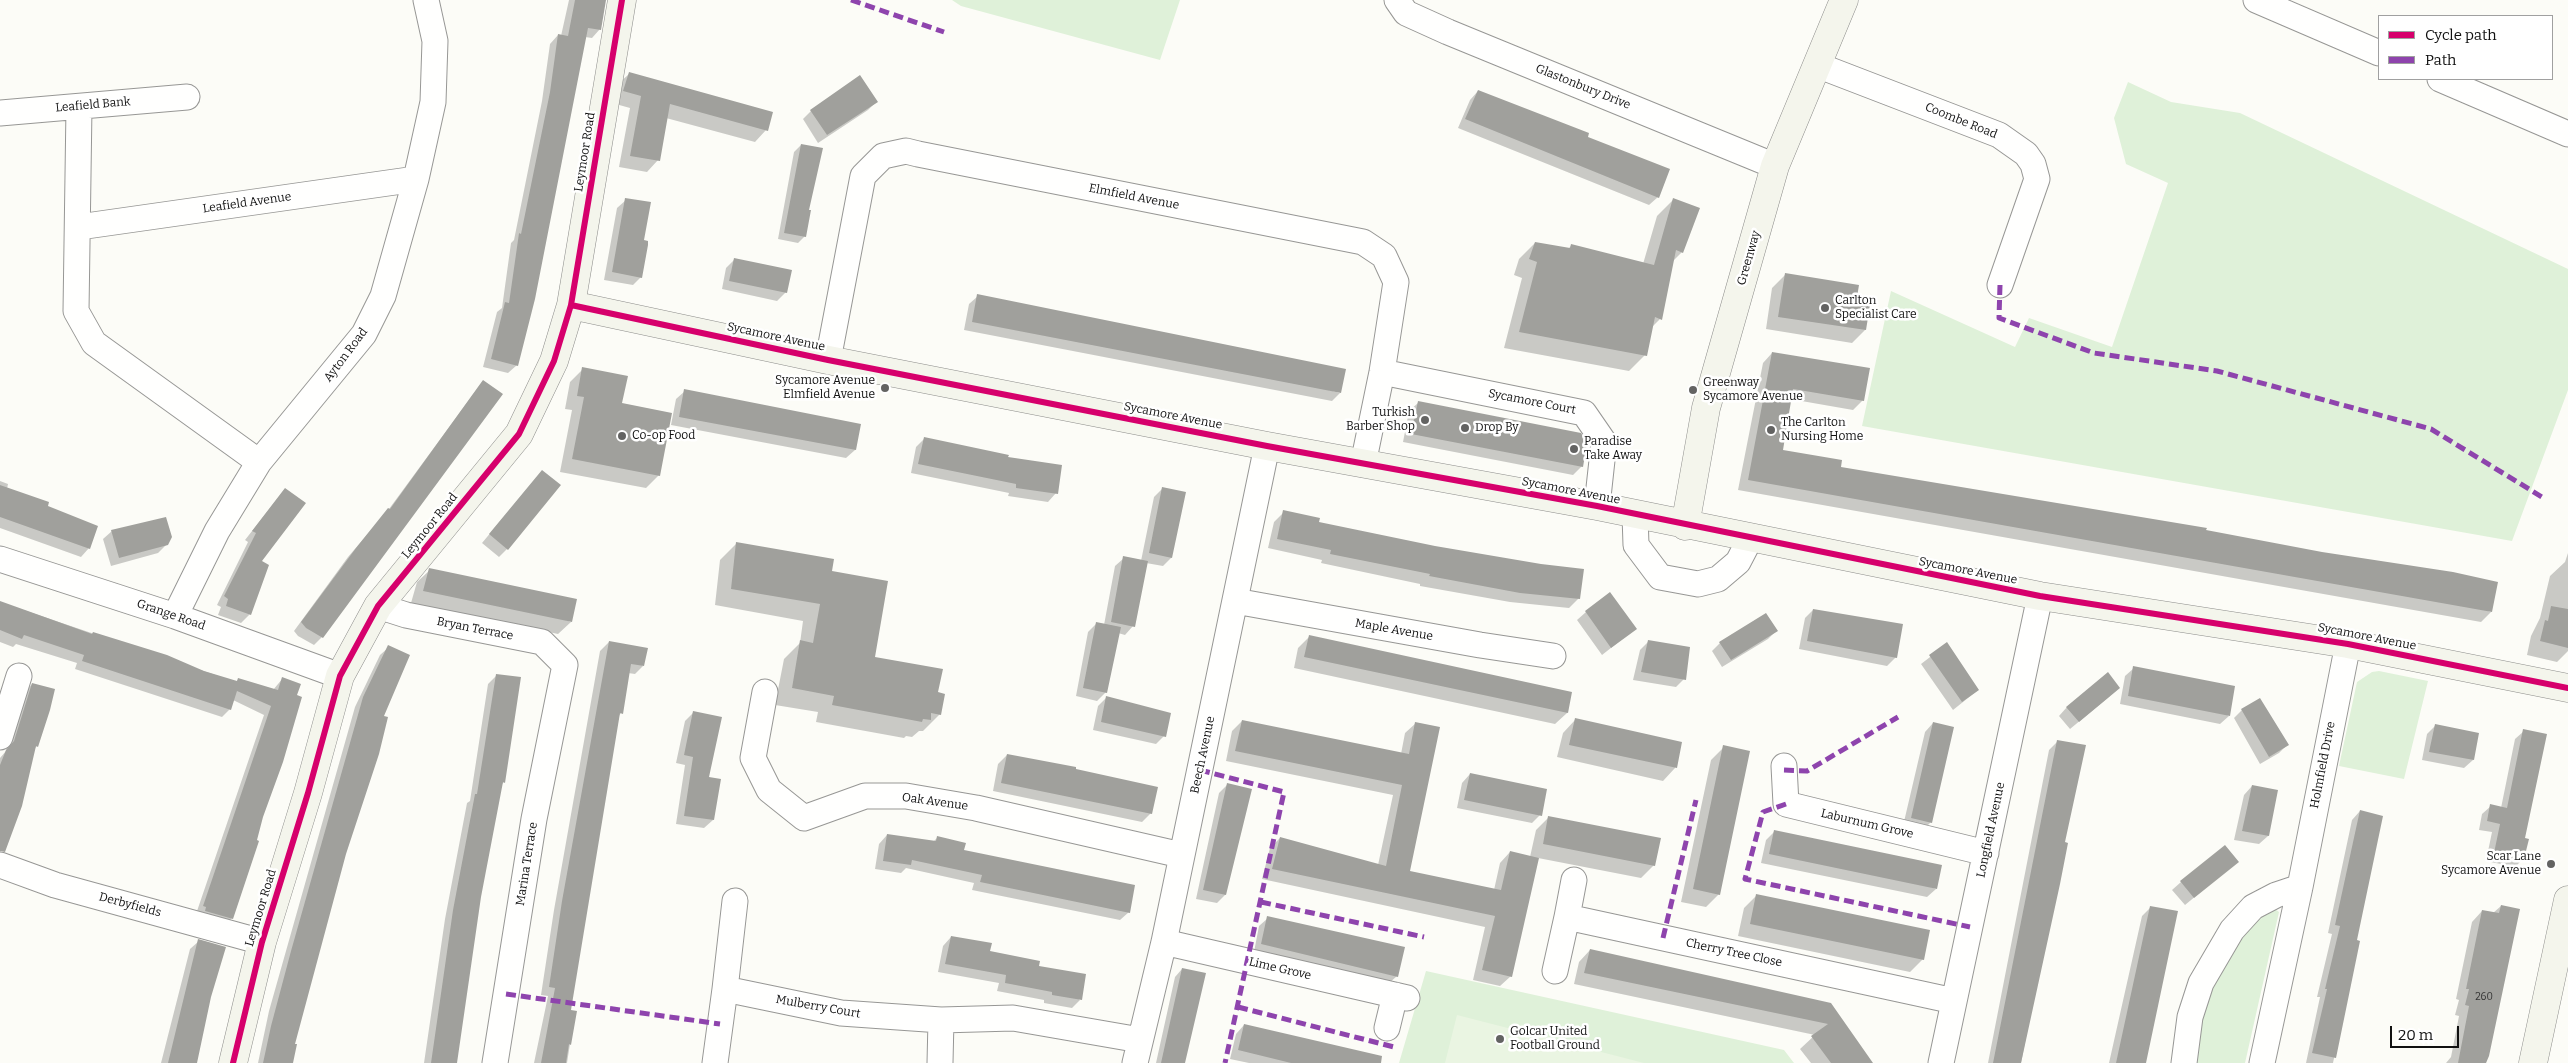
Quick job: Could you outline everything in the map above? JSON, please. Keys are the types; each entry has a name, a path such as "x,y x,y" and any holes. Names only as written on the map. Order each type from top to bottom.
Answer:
{"street":[{"name":"Ayton Road","path":"176,616 217,531 260,462 364,334 383,296 416,179 433,102 435,41 426,0"},
{"name":"Leymoor Road","path":"233,1063 262,942 308,793 340,676 378,606 519,434 554,361 571,305 622,0"},
{"name":"Glastonbury Drive","path":"1397,0 1406,13 1448,32 1775,166"},
{"name":"Greenway","path":"1684,526 1706,408 1775,166 1844,0"},
{"path":"2256,0 2378,53"},
{"name":"Coombe Road","path":"1817,65 2000,135 2026,154 2033,164 2037,179 2000,285"},
{"path":"2442,80 2568,134"},
{"name":"Leafield Bank","path":"0,113 187,97"},
{"path":"79,107 79,227 76,311 94,343 260,462"},
{"name":"Elmfield Avenue","path":"828,360 863,176 883,156 906,151 1363,242 1384,256 1396,282 1382,372 1363,464"},
{"name":"Leafield Avenue","path":"79,227 416,179"},
{"name":"Sycamore Avenue","path":"571,305 828,360 1267,446 1597,506 1684,526 2040,596 2348,644 2568,688"},
{"name":"Sycamore Court","path":"1382,372 1584,413 1604,442 1597,506"},
{"name":"Beech Avenue","path":"1138,1051 1164,942 1267,446"},
{"name":"Sycamore Avenue","path":"1634,515 1636,545 1660,577 1688,583 1698,584 1718,579 1738,562 1750,538"},
{"name":"Grange Road","path":"0,559 176,616 340,676"},
{"name":"Longfield Avenue","path":"1941,1063 2040,596"},
{"name":"Maple Avenue","path":"1235,601 1480,645 1553,656"},
{"name":"Bryan Terrace","path":"378,606 406,615 542,642 565,665"},
{"name":"Holmfield Drive","path":"2262,1063 2300,887 2348,644"},
{"name":"Marina Terrace","path":"495,1063 534,819 565,665"},
{"path":"0,738 20,676"},
{"name":"Oak Avenue","path":"765,692 753,758 769,790 804,818 865,796 906,796 976,808 1182,855"},
{"name":"Laburnum Grove","path":"1784,766 1786,804 1986,852"},
{"name":"Derbyfields","path":"0,865 55,885 262,942"},
{"path":"1555,971 1574,880"},
{"path":"2184,1063 2190,1018 2201,983 2232,930 2253,907 2276,895 2300,887"},
{"path":"2533,1063 2568,900"},
{"path":"715,1063 726,989 735,901"},
{"name":"Cherry Tree Close","path":"1567,917 1954,1001"},
{"name":"Lime Grove","path":"1164,942 1401,997 1387,1028"},
{"name":"Mulberry Court","path":"726,989 841,1014 941,1020 1013,1018 1138,1051"},
{"path":"940,1063 941,1020"}],"green space":[{"path":"952,0 1180,0 1160,60 961,6"},
{"path":"2128,82 2171,102 2240,113 2568,269 2568,390 2512,541 1862,426 1891,291 2015,347 2029,318 2112,347 2168,183 2126,164 2114,118"},
{"path":"2379,671 2428,681 2404,779 2339,766 2357,682 2372,672"},
{"path":"2271,906 2279,912 2245,1063 2191,1063 2198,1011 2239,933"},
{"path":"1426,971 1784,1050 1794,1063 1399,1063"},
{"name":"Golcar United Football Ground","path":"1457,1015 1644,1063 1445,1063"}],"building":[{"path":"575,0 606,0 601,30 588,28 535,299 518,366 491,359 505,302 509,303 519,233 521,234 550,92 558,34 568,36"},
{"path":"629,72 773,112 768,131 670,104 660,161 630,156 641,96 623,91"},
{"path":"860,75 878,102 827,135 810,110"},
{"path":"1478,90 1589,133 1588,137 1670,169 1659,198 1465,119"},
{"path":"801,144 823,148 809,210 811,210 806,237 784,233"},
{"path":"625,198 651,202 644,240 648,241 648,245 642,278 612,272"},
{"path":"1673,198 1700,208 1683,253 1676,250 1662,320 1655,317 1647,356 1519,332 1537,262 1529,259 1535,242 1570,248 1571,244 1654,265"},
{"path":"734,258 792,270 787,293 729,281"},
{"name":"Carlton Specialist Care","path":"1785,273 1859,285 1857,297 1871,299 1866,330 1778,317"},
{"path":"977,294 1346,369 1341,393 972,322"},
{"path":"1772,352 1870,368 1864,401 1793,389 1783,450 1842,460 1841,467 2207,528 2206,530 2322,552 2453,572 2498,582 2492,612 1748,480"},
{"name":"Co-op Food","path":"582,367 628,376 622,403 672,413 660,476 572,459 584,397 577,396"},
{"path":"483,380 503,394 323,638 306,628 301,622 356,548 388,508 390,509"},
{"path":"684,389 861,424 856,450 679,417"},
{"path":"1418,401 1581,433 1587,443 1583,467 1411,434"},
{"path":"924,437 1009,455 1008,457 1062,465 1058,494 1016,488 1016,484 918,464"},
{"path":"542,470 561,485 508,550 489,534"},
{"path":"0,485 49,502 48,506 98,526 90,549 0,517"},
{"path":"1162,487 1186,492 1172,558 1149,553"},
{"path":"285,488 306,503 262,561 269,565 251,615 226,606 228,599 224,596 256,533 252,531"},
{"path":"1283,510 1320,518 1319,522 1435,546 1541,564 1584,569 1580,599 1520,593 1429,576 1430,574 1330,554 1331,550 1277,539"},
{"path":"166,517 172,537 168,545 119,558 111,530"},
{"path":"736,542 834,559 832,571 888,581 875,657 943,669 938,692 945,694 941,715 931,713 931,720 923,719 922,722 832,705 834,696 792,688 800,640 813,643 820,604 731,589"},
{"path":"1123,556 1148,561 1135,627 1111,622"},
{"path":"429,568 577,599 572,622 423,591"},
{"path":"1610,592 1637,629 1611,648 1585,611"},
{"path":"0,601 92,634 93,632 167,655 204,671 237,681 238,678 278,690 282,677 301,684 297,695 302,697 283,762 263,817 257,840 259,841 233,919 205,911 206,907 203,906 271,706 237,691 231,710 82,661 84,655 24,635 22,639 0,630"},
{"path":"2551,606 2568,609 2568,648 2540,641 2545,620 2548,621"},
{"path":"1813,609 1903,624 1897,658 1807,641"},
{"path":"1766,613 1778,631 1731,660 1719,642"},
{"path":"1096,622 1121,627 1107,693 1083,688"},
{"path":"1309,635 1572,692 1568,713 1304,657"},
{"path":"1648,640 1690,647 1686,680 1641,672"},
{"path":"609,641 648,648 644,666 631,664 623,714 620,713 571,1010 577,1011 571,1045 569,1044 566,1063 541,1063 555,988 549,987 562,901"},
{"path":"1947,642 1979,690 1962,702 1929,655"},
{"path":"388,645 410,655 384,716 388,717 379,754 346,854 295,1044 297,1044 293,1063 263,1063 291,951 363,697"},
{"path":"2133,666 2235,686 2230,716 2128,696"},
{"path":"2108,672 2120,688 2079,722 2066,707"},
{"path":"496,674 521,677 505,783 503,782 481,897 457,1063 431,1063 453,910 475,794 477,794"},
{"path":"32,683 55,689 38,747 36,746 22,806 5,852 0,851 0,765 6,750 14,741"},
{"path":"1106,696 1171,713 1166,737 1101,722"},
{"path":"2260,698 2289,745 2269,757 2241,709"},
{"path":"693,711 722,717 709,777 721,779 714,820 684,816 693,757 684,755"},
{"path":"1575,718 1682,742 1677,768 1569,745"},
{"path":"1242,720 1409,754 1415,722 1440,727 1410,871 1501,890 1510,851 1539,858 1512,977 1482,970 1495,916 1272,869 1280,837 1386,866 1402,785 1235,751"},
{"path":"1933,722 1954,727 1932,823 1911,818"},
{"path":"2435,724 2479,733 2474,760 2429,752"},
{"path":"2523,729 2547,734 2525,838 2529,839 2524,859 2494,853 2500,824 2487,821 2490,804 2507,808"},
{"path":"2057,740 2086,745 2065,842 2068,843 2060,884 2021,1063 1993,1063"},
{"path":"1723,745 1750,751 1720,895 1693,889"},
{"path":"1007,754 1076,767 1076,769 1158,787 1152,814 1001,783"},
{"path":"1470,773 1547,789 1542,816 1464,800"},
{"path":"1227,783 1252,789 1226,895 1203,890"},
{"path":"2252,785 2278,790 2269,836 2242,831"},
{"path":"2360,810 2383,816 2357,940 2360,941 2336,1058 2312,1053 2340,926 2335,925"},
{"path":"1548,816 1661,838 1655,866 1543,844"},
{"path":"1774,830 1942,865 1937,889 1769,854"},
{"path":"887,834 936,841 937,836 966,843 964,850 1135,885 1130,913 980,882 982,875 912,860 911,865 883,861"},
{"path":"2225,845 2239,862 2194,898 2180,881"},
{"path":"1756,894 1930,930 1924,960 1750,924"},
{"path":"2501,905 2520,909 2489,1056 2486,1063 2458,1063 2469,1006 2465,1005 2469,989 2466,989 2482,910 2499,913"},
{"path":"2150,906 2178,911 2146,1063 2116,1063"},
{"path":"1267,916 1405,947 1398,977 1261,944"},
{"path":"951,936 992,943 990,951 1040,961 1039,966 1086,974 1082,1000 1052,995 1052,992 1005,983 1006,975 945,964"},
{"path":"198,939 226,947 211,997 197,1063 168,1063"},
{"path":"1590,949 1831,1003 1873,1063 1831,1063 1811,1036 1828,1024 1584,973"},
{"path":"1182,968 1206,973 1185,1063 1161,1063"},
{"path":"1244,1024 1382,1056 1381,1063 1291,1063 1238,1050"}],"marked path":[{"path":"851,0 944,32"},
{"path":"2000,285 1999,318 2094,353 2217,371 2431,429 2542,497"},
{"path":"1784,770 1807,771 1898,717"},
{"path":"1200,770 1284,792 1225,1063"},
{"path":"1663,938 1696,800"},
{"path":"1786,804 1763,812 1745,879 1970,927"},
{"path":"1261,902 1424,937"},
{"path":"506,994 720,1024"},
{"path":"1238,1007 1394,1047"}],"cycle path":[{"path":"233,1063 262,942 308,793 340,676 378,606 519,434 554,361 571,305 622,0"},
{"path":"571,305 828,360 1267,446 1597,506 2040,596 2348,644 2568,688"}],"place":[{"name":"Carlton Specialist Care","path":"1825,308"},
{"name":"Sycamore Avenue Elmfield Avenue","path":"885,388"},
{"name":"Greenway Sycamore Avenue","path":"1693,390"},
{"name":"Turkish Barber Shop","path":"1425,420"},
{"name":"Drop By","path":"1465,428"},
{"name":"The Carlton Nursing Home","path":"1771,430"},
{"name":"Co-op Food","path":"622,436"},
{"name":"Paradise Take Away","path":"1574,449"},
{"name":"Scar Lane Sycamore Avenue","path":"2551,864"},
{"name":"Golcar United Football Ground","path":"1500,1039"}]}
